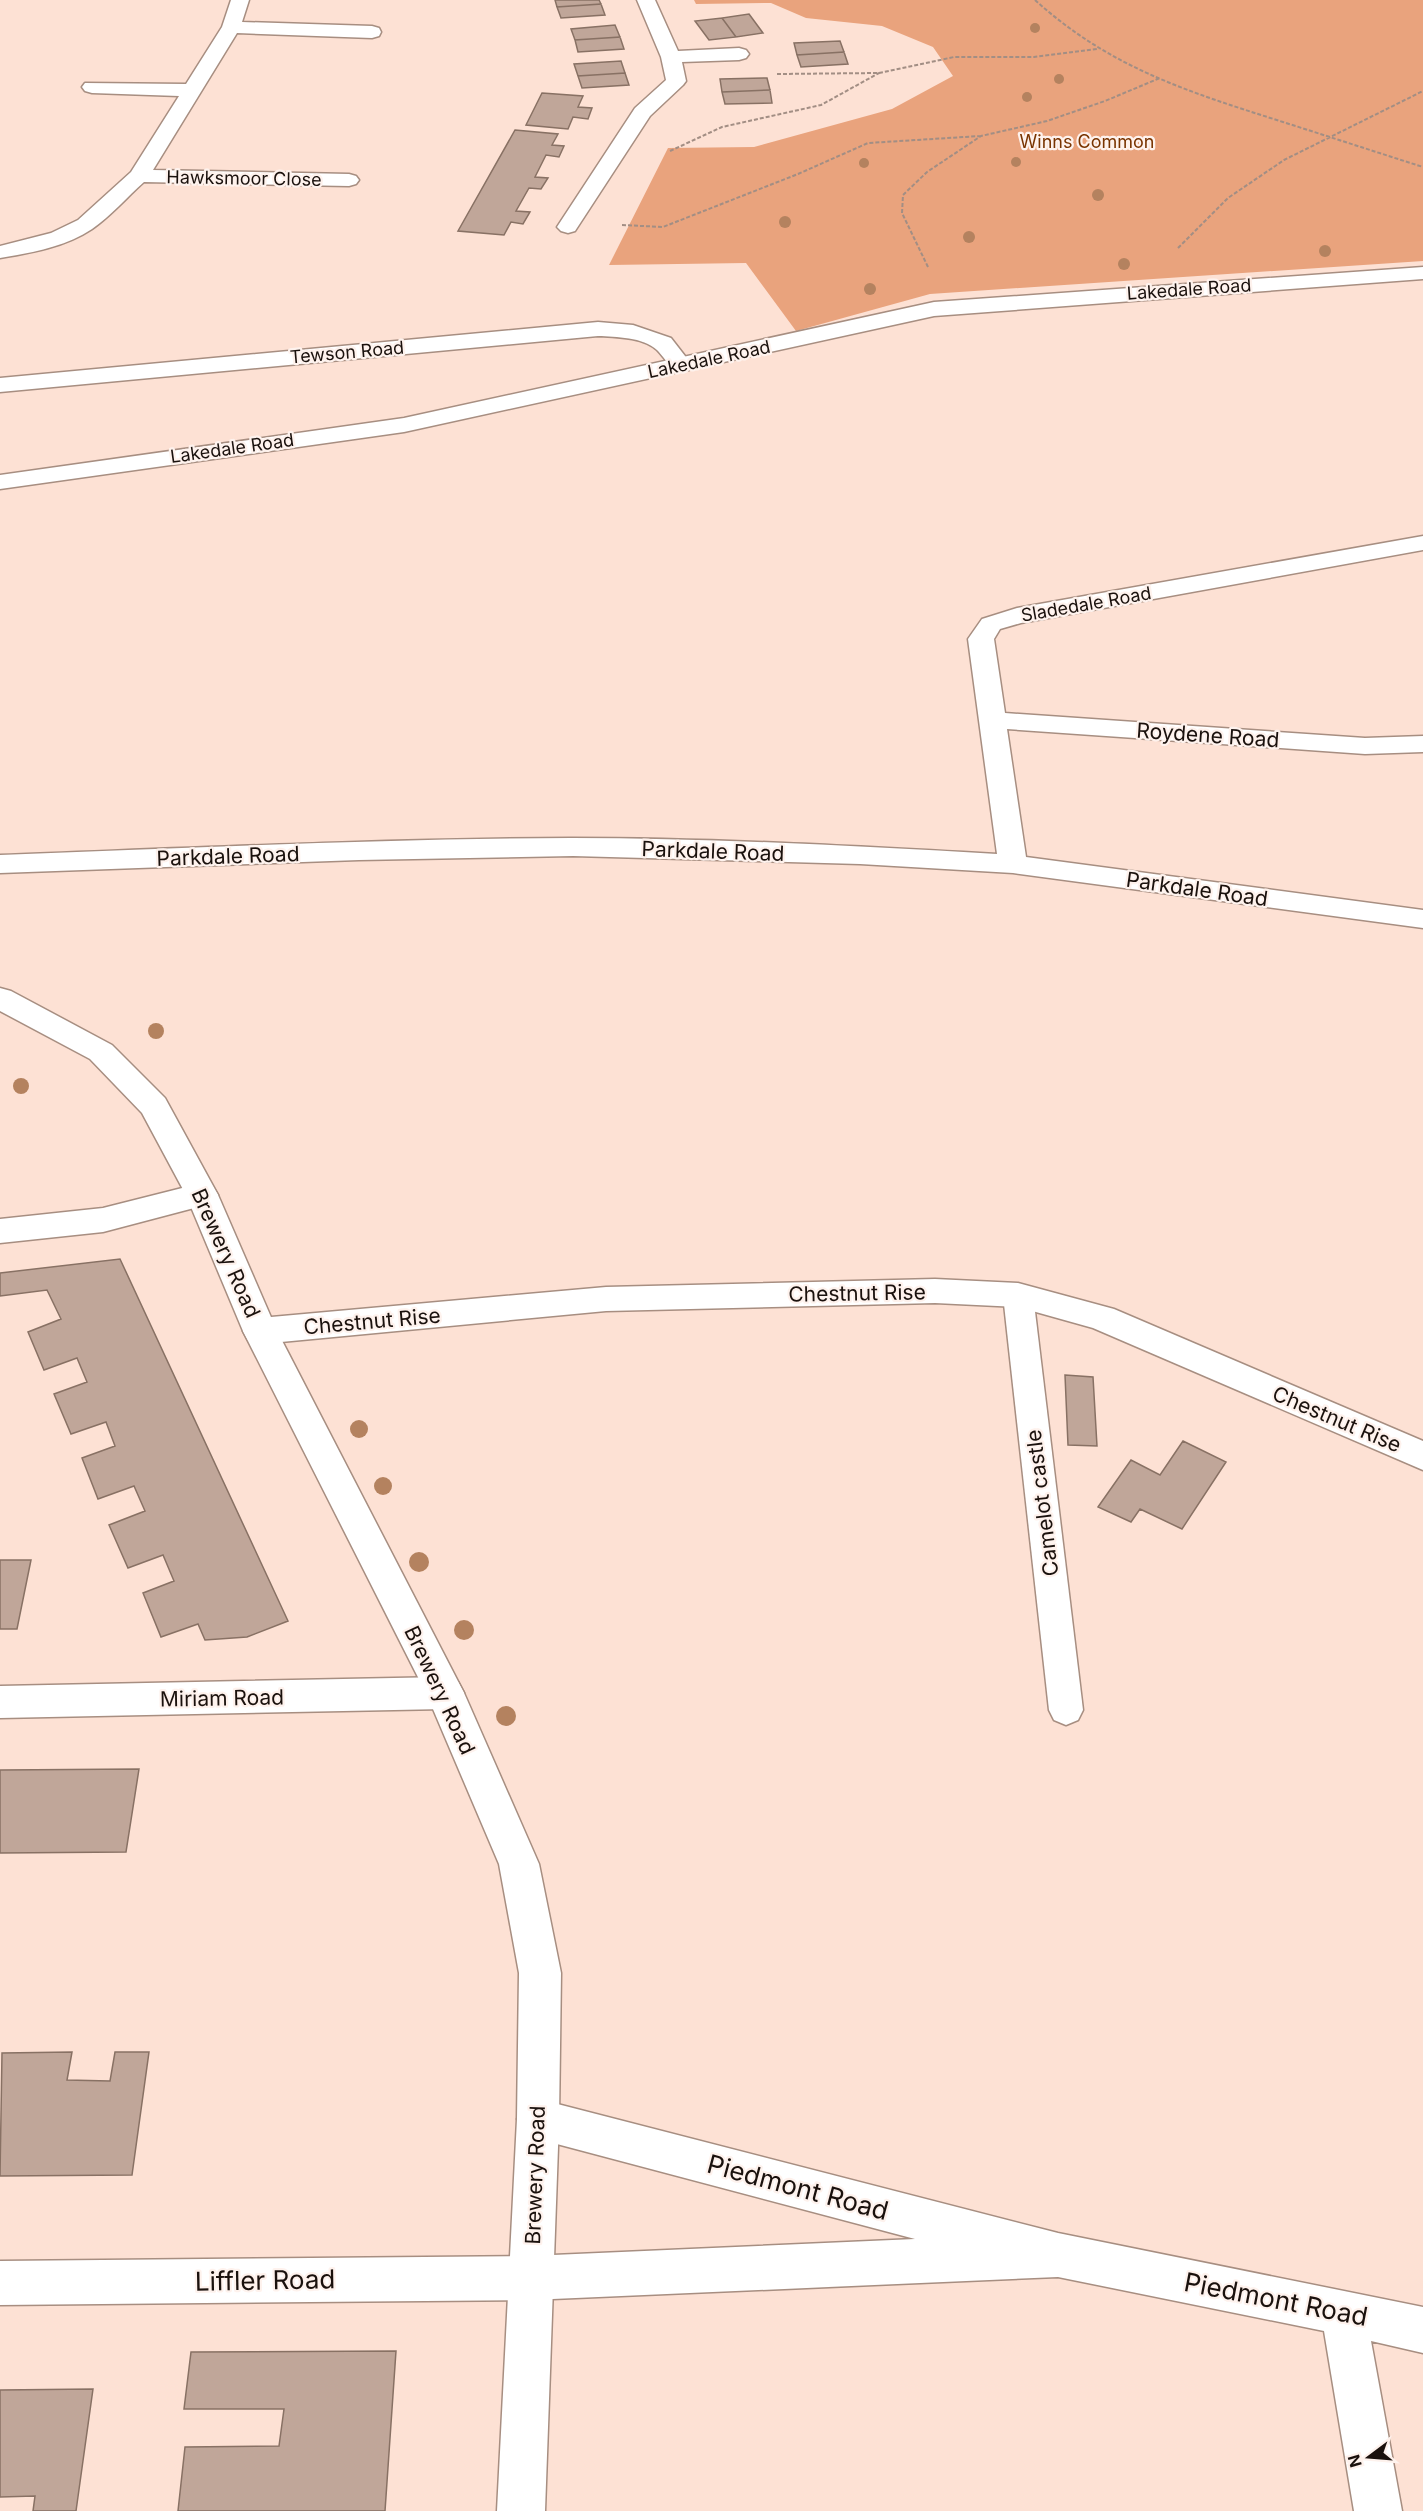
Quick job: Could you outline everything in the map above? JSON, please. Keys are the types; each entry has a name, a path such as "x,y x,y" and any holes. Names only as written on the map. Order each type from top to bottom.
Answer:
{"street":[{"name":"Hawksmoor Close","path":"0,252 26,248 59,238 86,224 139,176 231,27 240,0"},
{"path":"568,227 642,112 676,81 671,57 646,0"},
{"path":"231,27 372,32"},
{"path":"671,57 739,54"},
{"path":"92,87 190,90"},
{"name":"Hawksmoor Close","path":"139,176 350,180"},
{"name":"Lakedale Road","path":"0,482 404,425 934,309 1423,273"},
{"name":"Tewson Road","path":"0,385 598,329 633,332 663,343 681,365"},
{"name":"Sladedale Road","path":"1013,864 981,639 991,624 1017,616 1423,543"},
{"name":"Roydene Road","path":"994,720 1365,746 1423,744"},
{"name":"Parkdale Road","path":"0,864 359,851 573,847 860,855 1013,864 1423,919"},
{"name":"Brewery Road","path":"0,998 101,1052 154,1106 202,1195 260,1331 445,1693 519,1864 540,1973 538,2119 521,2511"},
{"path":"0,1231 103,1220 202,1195"},
{"name":"Chestnut Rise","path":"260,1331 606,1299 936,1291 1018,1295 1102,1318 1423,1456"},
{"name":"Miriam Road","path":"0,1702 445,1693"},
{"name":"Piedmont Road","path":"538,2119 1058,2256 1423,2330"},
{"name":"Piedmont Road","path":"530,2278 1058,2256"},
{"name":"Liffler Road","path":"0,2283 530,2278"},
{"path":"1343,2312 1378,2511"}],"lane":[{"name":"Camelot castle","path":"1018,1295 1066,1710"}],"path":[{"path":"1035,0 1098,49 1160,78 1200,94 1423,167"},
{"path":"739,54 747,62 779,75 879,73 954,57 1034,57 1098,49"},
{"path":"668,152 722,127 821,105 879,73"},
{"path":"617,225 663,227 798,174 868,142 981,136 1047,121 1105,101 1160,78"},
{"path":"1161,291 1178,248 1228,198 1284,160 1328,136 1423,91"},
{"path":"934,309 927,266 902,213 903,195 927,172 981,136"}],"green space":[{"name":"Winns Common","path":"694,0 1423,0 1423,261 930,294 796,331 746,263 609,265 668,148 754,147 892,109 953,76 933,47 882,26 806,18 771,3 696,4"}],"building":[{"path":"555,0 599,0 601,4 557,7"},
{"path":"601,4 605,15 561,18 557,7"},
{"path":"749,14 763,33 736,37 722,18"},
{"path":"722,18 736,37 709,40 695,21"},
{"path":"615,25 620,37 575,40 571,29"},
{"path":"620,37 624,49 578,52 575,40"},
{"path":"840,41 844,52 797,55 794,43"},
{"path":"844,52 848,64 801,67 797,55"},
{"path":"621,61 625,73 578,76 574,64"},
{"path":"625,73 629,85 582,88 578,76"},
{"path":"767,78 770,90 722,92 720,79"},
{"path":"770,90 772,103 725,104 722,92"},
{"path":"542,93 583,96 578,107 592,108 588,119 573,117 568,129 526,125"},
{"path":"515,130 558,134 552,145 564,146 559,157 546,155 535,177 548,178 541,189 529,188 516,211 530,212 523,224 511,222 504,235 458,231"},
{"path":"120,1259 288,1621 247,1637 205,1640 198,1624 161,1637 143,1593 174,1581 163,1555 128,1568 109,1525 145,1511 134,1486 98,1499 82,1458 115,1446 106,1422 71,1434 54,1394 87,1382 77,1358 44,1370 28,1332 61,1319 47,1290 0,1296 0,1273"},
{"path":"1065,1375 1093,1377 1097,1446 1068,1445"},
{"path":"1183,1441 1226,1462 1182,1529 1140,1509 1131,1522 1098,1507 1131,1460 1160,1475"},
{"path":"0,1560 31,1560 17,1629 0,1629"},
{"path":"139,1769 126,1852 0,1853 0,1770"},
{"path":"72,2052 67,2080 110,2081 115,2052 149,2052 132,2175 0,2176 2,2053"},
{"path":"396,2351 385,2511 178,2511 185,2447 279,2446 284,2409 184,2409 191,2352"},
{"path":"93,2389 76,2511 33,2511 35,2496 0,2497 0,2390"}]}
